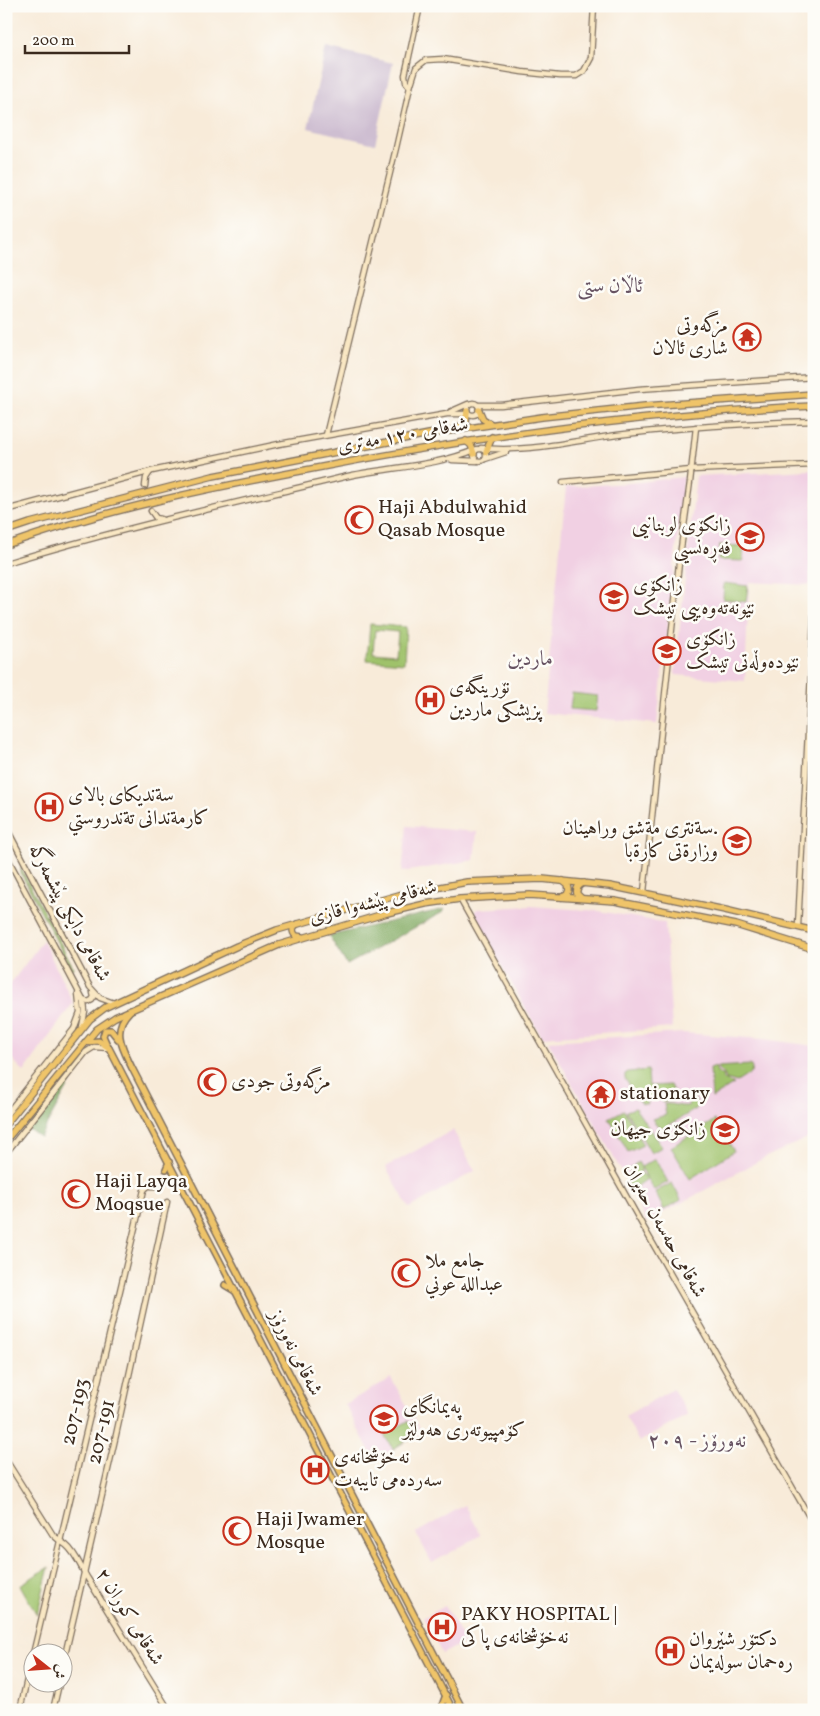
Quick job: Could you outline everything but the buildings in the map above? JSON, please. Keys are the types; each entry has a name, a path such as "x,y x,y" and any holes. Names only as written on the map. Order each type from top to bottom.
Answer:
{"highway":[{"name":"شەقامی ١٢٠ مەتری","path":"6,531 30,523 213,476 448,431 645,406 814,394"},
{"name":"شەقامی ١٢٠ مەتری","path":"6,544 118,511 217,487 380,455 492,437 670,415 814,406"},
{"path":"479,410 483,419 493,424"},
{"path":"448,431 465,424 468,413"},
{"path":"466,441 480,450 492,437"},
{"name":"شەقامی پێشەوا قازی","path":"6,1124 72,1036 82,1029 97,1013 237,946 277,930 399,895 467,882 524,879 560,880 644,892 814,931"},
{"path":"560,880 569,887 567,895 562,897"},
{"path":"583,899 578,897 576,889 579,885 586,883"},
{"name":"شەقامی پێشەوا قازی","path":"6,1140 86,1042 106,1022 261,951 415,906 460,899 530,895 621,902 751,929 814,949"},
{"path":"299,923 294,927 294,933 297,937 304,937"},
{"path":"277,930 283,931 286,935 286,940 282,944"},
{"path":"32,1109 37,1114"}],"main road":[{"path":"119,1041 122,1020 133,1009"},
{"path":"109,1048 103,1036 105,1030 112,1030 119,1041"},
{"path":"86,1042 97,1041 109,1048"},
{"name":"شەقامی نەورۆز","path":"119,1041 160,1118 187,1178 244,1280 282,1360 464,1710"},
{"name":"شەقامی نەورۆز","path":"109,1048 454,1710"},
{"path":"166,1169 169,1162"},
{"path":"187,1178 193,1175"},
{"path":"224,1285 236,1291"},
{"path":"271,1357 276,1357 278,1352"},
{"path":"274,1364 278,1359 282,1360"},
{"path":"309,1446 311,1436"},
{"path":"382,1553 384,1544"},
{"path":"436,1676 442,1669"},
{"path":"436,1676 446,1676"},
{"path":"443,1703 446,1695"}],"street":[{"path":"410,87 406,82 405,75 420,6"},
{"path":"326,435 416,68 420,63 433,59 443,59 493,68 550,75 569,77 580,75 591,58 594,6"},
{"path":"6,510 152,471 326,435 447,414 468,413 474,415 479,410 501,405 640,389 814,377"},
{"path":"447,414 473,402 479,410"},
{"path":"468,413 470,404"},
{"path":"6,564 62,546 163,519 355,475 444,460 480,450 512,450 610,436 696,427 814,421"},
{"path":"644,892 662,730 665,718 696,427"},
{"path":"480,450 487,456 484,460"},
{"path":"478,461 475,458 480,450"},
{"path":"444,460 478,461 512,450"},
{"path":"563,482 691,470 814,465"},
{"path":"145,486 146,476 152,471"},
{"path":"627,483 630,477"},
{"path":"151,511 156,518 163,519"},
{"path":"798,926 814,616"},
{"name":"شەقامی دایکی پێشمەرگە","path":"6,827 93,993 104,1000 115,1003"},
{"path":"6,838 13,839"},
{"name":"شەقامی دایکی پێشمەرگە","path":"6,855 83,1000 85,1012 82,1029"},
{"name":"شەقامی حەسەن حەیران","path":"460,899 644,1228 814,1525"},
{"path":"69,974 79,968"},
{"path":"6,1115 72,1036 80,1017 77,990"},
{"path":"83,1000 88,1002 92,1000 94,997 93,993"},
{"path":"6,1153 86,1052 94,1048 109,1048"},
{"name":"207-193","path":"36,1644 144,1190 148,1186 156,1186"},
{"name":"207-191","path":"68,1644 167,1202"},
{"name":"شەقامی کوران ٢","path":"6,1460 53,1535 66,1545 76,1558 168,1710"},
{"path":"20,1710 24,1694"},
{"path":"53,1710 57,1694"}],"shaded area":[{"path":"326,47 393,63 375,144 308,128"},
{"name":"زانکۆی لوبنانیی فەڕەنسیی","path":"810,470 814,472 810,585 749,582 745,681 676,675 696,476"},
{"name":"زانکۆی نێونەتەوەییی تیشک","path":"684,477 657,724 544,713 566,487 631,483"},
{"path":"407,826 477,832 474,860 402,872"},
{"path":"531,906 599,911 665,923 672,1028 542,1037 473,915 477,909"},
{"path":"43,940 73,1003 24,1072 6,1052 6,990"},
{"name":"زانکۆی جیھان","path":"683,1033 763,1039 814,1046 814,1135 764,1158 646,1222 632,1190 548,1041"},
{"path":"453,1130 475,1171 409,1208 386,1167"},
{"name":"پەیمانگای کۆمپیوتەری هەولێر","path":"391,1378 422,1432 375,1461 345,1404"},
{"path":"673,1389 688,1415 639,1442 625,1416"},
{"path":"465,1505 481,1535 432,1563 416,1533"},
{"name":"PAKY HOSPITAL | نەخۆشخانەی پاکی","path":"445,1606 465,1642 442,1654 423,1618"}],"green space":[{"path":"719,545 744,546 743,561 718,560"},
{"path":"724,583 748,586 746,602 723,599"},
{"path":"370,624 406,627 404,663 367,660","holes":["375,630 398,632 396,655 373,653"]},
{"path":"572,693 598,696 596,711 570,709"},
{"path":"21,868 73,967 72,969 24,879"},
{"path":"444,909 443,912 347,965 329,936"},
{"path":"750,1065 752,1068 751,1073 737,1082 726,1079 724,1074 716,1067"},
{"path":"715,1067 718,1073 723,1075 724,1080 734,1084 712,1098 710,1069"},
{"path":"76,1069 69,1085 40,1137 28,1129"},
{"path":"648,1070 649,1086 670,1085 673,1090 674,1101 662,1102 661,1097 647,1099 648,1104 642,1104 625,1079 625,1074"},
{"path":"690,1097 694,1098 697,1103 696,1109 664,1128 657,1125 652,1119 666,1115 664,1104 688,1106"},
{"path":"635,1108 662,1147 651,1153 626,1111"},
{"path":"624,1110 643,1145 628,1152 609,1118"},
{"path":"715,1120 734,1151 690,1179 671,1147"},
{"path":"655,1159 668,1182 654,1190 647,1179 632,1190 627,1182 641,1173 647,1178 641,1167"},
{"path":"638,1162 641,1172 633,1177 629,1169"},
{"path":"672,1183 681,1200 664,1210 655,1192"},
{"path":"408,1421 416,1435 393,1449 384,1435"},
{"path":"49,1567 37,1615 20,1585"}],"tunnel":[{"path":"145,486 151,511"}],"place":[{"name":"مزگەوتی شاری ئالان","path":"747,337"},
{"name":"Haji Abdulwahid Qasab Mosque","path":"359,520"},
{"name":"زانکۆی لوبنانیی فەڕەنسیی","path":"750,537"},
{"name":"زانکۆی نێونەتەوەییی تیشک","path":"614,597"},
{"name":"زانکۆی نێودەوڵەتی تیشک","path":"667,651"},
{"name":"نۆرینگەی پزیشکی ماردین","path":"430,700"},
{"name":"سةنديكاى بالاى كارمةندانى تةندروستي","path":"49,807"},
{"name":"سةنترى مةشق وراهينان. وزارةتى كارةبا","path":"737,841"},
{"name":"مزگەوتی جودی","path":"212,1082"},
{"name":"stationary","path":"601,1094"},
{"name":"زانکۆی جیھان","path":"725,1130"},
{"name":"Haji Layqa Moqsue","path":"76,1194"},
{"name":"جامع ملا عبدالله عوني","path":"406,1273"},
{"name":"پەیمانگای کۆمپیوتەری هەولێر","path":"384,1419"},
{"name":"نەخۆشخانەی سەردەمی تایبەت","path":"315,1470"},
{"name":"Haji Jwamer Mosque","path":"237,1531"},
{"name":"PAKY HOSPITAL | نەخۆشخانەی پاکی","path":"442,1627"},
{"name":"دکتۆر شێروان رەحمان سولەیمان","path":"670,1651"}],"district":[{"name":"ئاڵان ستی","path":"610,286"},
{"name":"ماردین","path":"530,659"},
{"name":"نەورۆز - ٢٠٩","path":"697,1441"}]}
